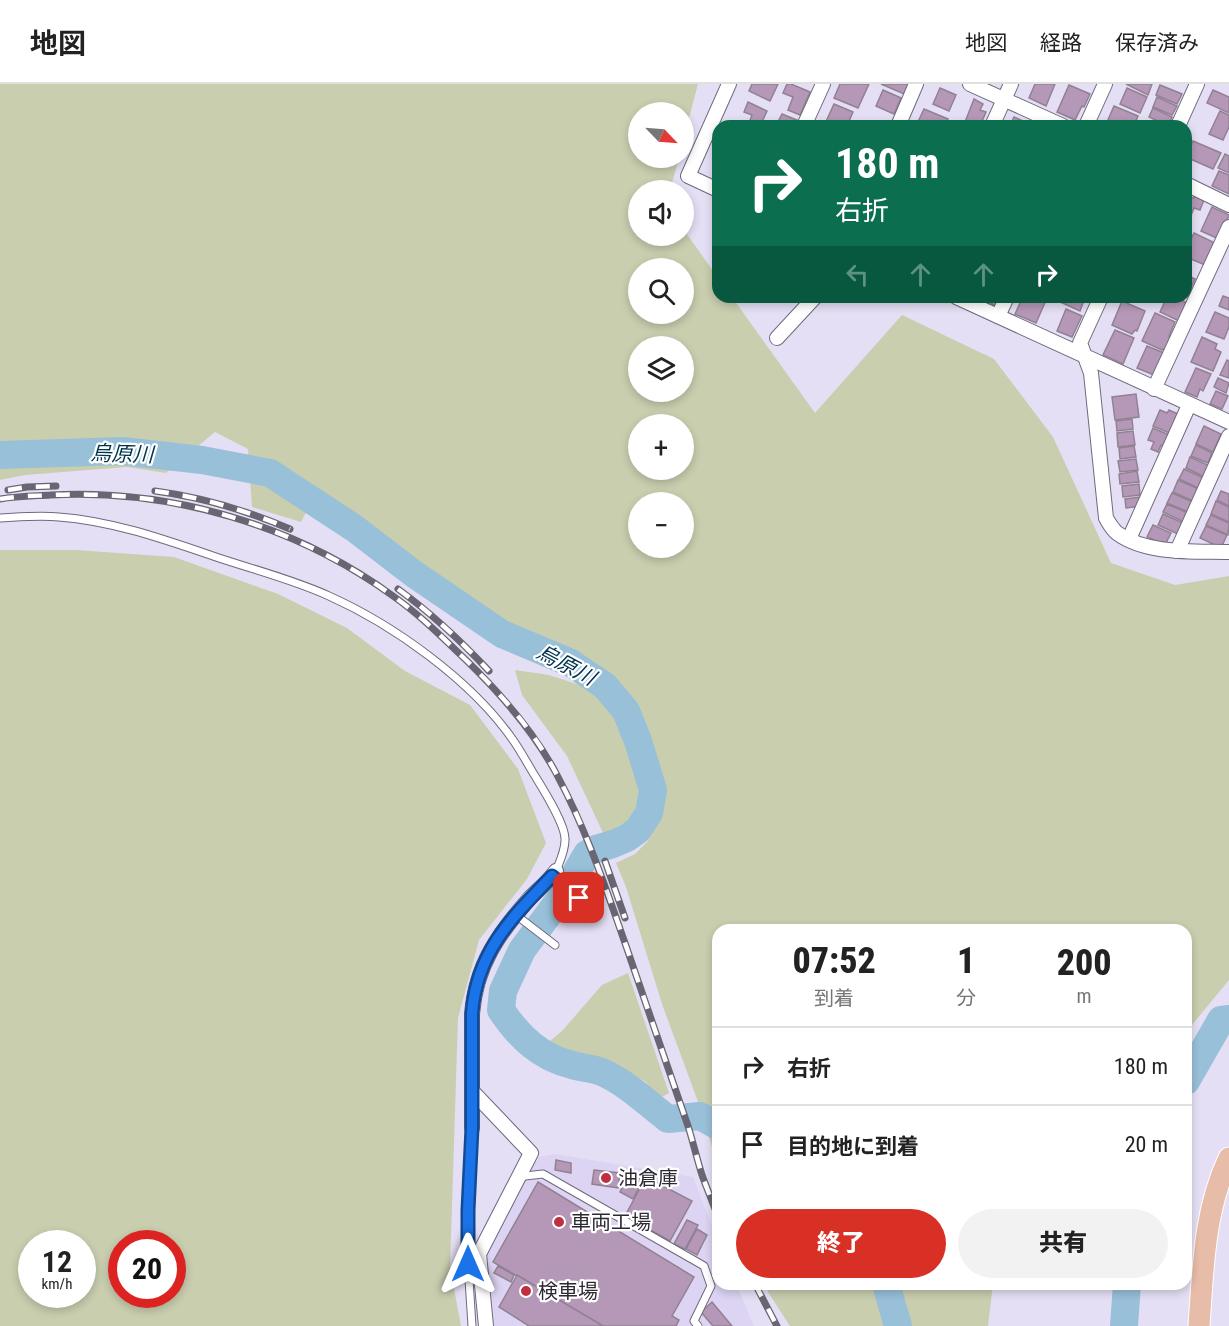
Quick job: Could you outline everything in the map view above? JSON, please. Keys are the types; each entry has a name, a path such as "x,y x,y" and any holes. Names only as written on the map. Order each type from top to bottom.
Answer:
{"main road":[{"path":"1198,1326 1210,1212 1229,1158"}],"street":[{"path":"713,120 729,84"},
{"path":"807,120 823,84"},
{"path":"901,120 916,84"},
{"path":"970,84 1050,120"},
{"path":"995,120 1011,84"},
{"path":"1089,120 1105,84"},
{"path":"1181,120 1197,84"},
{"path":"712,122 688,176 712,187"},
{"path":"1192,187 1229,205"},
{"path":"1154,389 1229,227"},
{"path":"777,338 809,303"},
{"path":"969,303 1229,422"},
{"path":"998,316 1004,303"},
{"path":"1098,303 1080,343 1091,373 1106,518 1115,532 1139,545 1177,551 1229,552"},
{"path":"1129,539 1189,405"},
{"path":"1177,551 1229,436"},
{"path":"472,1128 473,996 481,970 490,949 519,918 531,897 555,876"},
{"path":"472,1091 531,1154 479,1254 486,1326"}],"lane":[{"path":"0,518 59,517 102,523 147,534 327,595 383,626 440,665 480,701 513,740 558,818 566,838 555,876 586,904"},
{"path":"519,918 555,945"},
{"path":"472,1128 468,1264 472,1326"},
{"path":"520,1174 525,1176 543,1174 704,1266 711,1286 694,1321 698,1326"}],"shaded area":[{"path":"555,1154 693,1177 712,1226 712,1290 739,1290 754,1326 493,1326 486,1253 530,1167 540,1157"}],"green space":[{"path":"0,84 698,84 693,102 628,102 628,168 676,168 673,180 628,180 628,246 694,246 694,244 712,270 712,303 736,303 815,413 902,315 994,359 1053,437 1111,563 1175,585 1229,576 1229,980 1192,1025 1192,924 712,924 712,1147 616,863 635,854 648,841 658,822 657,801 646,807 621,830 605,837 567,756 522,695 515,670 549,675 589,688 602,671 488,632 416,584 315,495 301,522 252,507 248,449 215,432 166,473 127,467 25,475 0,480"},
{"path":"0,550 76,550 174,557 278,594 347,628 405,671 470,705 518,769 546,843 527,879 479,940 458,1018 450,1267 461,1326 0,1326"},
{"path":"628,973 669,1093 656,1100 646,1082 613,1066 569,1058 550,1041 562,1031 602,985"},
{"path":"767,1290 992,1290 988,1326 790,1326"}],"building":[{"path":"752,84 778,84 770,101 749,91"},
{"path":"787,84 810,92 800,115 788,110 793,97 783,93"},
{"path":"840,84 869,84 858,108 834,98"},
{"path":"881,84 914,84 909,96"},
{"path":"1035,84 1055,84 1046,106 1029,98"},
{"path":"1126,84 1152,84 1148,95"},
{"path":"1069,85 1090,94 1075,120 1057,112"},
{"path":"1160,85 1182,94 1177,104 1156,95"},
{"path":"940,88 956,95 949,111 933,104"},
{"path":"1127,88 1147,97 1140,113 1120,104"},
{"path":"883,90 901,98 894,114 876,106"},
{"path":"1213,90 1229,97 1229,113 1207,103"},
{"path":"1157,97 1177,106 1172,115 1153,107"},
{"path":"974,99 983,104 980,110 986,112 983,120 966,120"},
{"path":"748,102 767,111 763,120 750,120 752,115 744,112"},
{"path":"834,104 853,112 850,120 827,120"},
{"path":"1114,106 1138,116 1136,120 1108,120"},
{"path":"1153,108 1172,117 1171,120 1155,120 1149,117"},
{"path":"924,109 948,119 948,120 919,120"},
{"path":"1220,111 1229,115 1229,127 1223,140 1209,134"},
{"path":"782,114 797,120 779,120"},
{"path":"1193,141 1221,153 1213,169 1192,160"},
{"path":"1225,154 1229,156 1229,173 1218,168"},
{"path":"1219,171 1229,175 1229,194 1212,186"},
{"path":"1195,196 1204,200 1200,210 1194,208 1192,213 1192,198"},
{"path":"1212,207 1229,215 1219,239 1201,231"},
{"path":"1194,233 1215,243 1205,265 1192,260"},
{"path":"1223,296 1229,298 1229,310 1219,306"},
{"path":"1020,303 1045,303 1036,323 1015,314"},
{"path":"1063,303 1083,303 1080,311"},
{"path":"1121,303 1145,311 1137,331 1135,330 1132,334 1112,325"},
{"path":"1164,303 1187,303 1179,321 1160,312"},
{"path":"1066,309 1082,316 1072,337 1057,331"},
{"path":"1215,312 1229,318 1229,327 1224,339 1206,332"},
{"path":"1155,313 1175,322 1165,350 1142,341"},
{"path":"1115,330 1134,338 1123,364 1103,355"},
{"path":"1202,337 1217,344 1215,349 1221,352 1213,371 1191,362"},
{"path":"1147,346 1164,353 1154,375 1137,368"},
{"path":"1227,360 1229,361 1229,378 1220,375"},
{"path":"1196,368 1211,374 1203,391 1200,389 1197,397 1185,392"},
{"path":"1218,378 1229,383 1226,393 1214,387"},
{"path":"1216,391 1228,396 1222,409 1210,404"},
{"path":"1136,394 1139,417 1115,420 1112,397"},
{"path":"1160,410 1167,413 1169,410 1180,415 1172,434 1153,426"},
{"path":"1132,419 1133,429 1117,431 1116,421"},
{"path":"1204,426 1221,434 1213,452 1196,444"},
{"path":"1153,428 1169,435 1164,447 1161,445 1158,452 1151,449 1154,442 1148,440"},
{"path":"1133,431 1135,445 1118,447 1117,433"},
{"path":"1196,445 1212,453 1208,463 1191,456"},
{"path":"1134,446 1136,457 1120,459 1119,448"},
{"path":"1190,457 1210,466 1205,477 1186,468"},
{"path":"1136,459 1138,470 1120,472 1118,461"},
{"path":"1184,469 1204,478 1200,489 1179,479"},
{"path":"1137,471 1139,482 1120,484 1119,474"},
{"path":"1178,480 1199,489 1193,501 1173,492"},
{"path":"1139,484 1140,495 1123,497 1122,486"},
{"path":"1221,491 1229,494 1229,506 1217,500"},
{"path":"1172,493 1193,502 1188,512 1167,503"},
{"path":"1140,497 1141,506 1126,508 1125,499"},
{"path":"1216,501 1229,507 1229,522 1211,514"},
{"path":"1167,504 1188,513 1184,522 1163,512"},
{"path":"1163,514 1183,523 1178,534 1158,525"},
{"path":"1211,515 1229,523 1228,535 1206,525"},
{"path":"1153,525 1171,533 1165,545 1147,537"},
{"path":"1206,526 1227,535 1221,548 1200,538"},
{"path":"556,1160 571,1163 571,1173 555,1170"},
{"name":"油倉庫","path":"594,1170 620,1173 618,1188 592,1184"},
{"path":"630,1172 643,1180 633,1199 620,1192"},
{"path":"646,1177 692,1201 670,1241 625,1216"},
{"name":"車両工場","path":"538,1182 694,1277 672,1316 679,1320 676,1326 603,1326 493,1262"},
{"path":"687,1220 698,1225 685,1249 674,1244"},
{"path":"697,1229 707,1235 697,1255 686,1249"},
{"path":"498,1266 514,1275 511,1282 494,1273"},
{"name":"検車場","path":"517,1275 603,1326 529,1326 499,1307"},
{"path":"712,1302 732,1326 713,1326 701,1312"}],"waterway":[{"name":"烏原川","path":"0,455 122,451 202,460 270,473 354,528 414,574 502,634 571,663 605,686 626,711 638,741 653,790 649,813 638,830 627,838 587,854 563,895 522,950 503,991 501,1010 531,1045 550,1057 613,1077 668,1119 700,1116 712,1123"},
{"path":"1192,1071 1221,1020 1229,1019"},
{"name":"烏原川","path":"888,1290 898,1326"},
{"path":"1124,1326 1127,1290"}],"railway":[{"path":"8,490 56,486"},
{"path":"155,491 224,506 290,529"},
{"path":"0,499 51,495 142,498 187,506 274,531 315,549 355,571 393,596 431,626 479,673 516,714 538,743 577,816 618,922 712,1201"},
{"path":"398,589 445,628 489,671"},
{"path":"605,861 625,918"},
{"path":"758,1290 777,1326"}],"place":[{"name":"油倉庫","path":"606,1178"},
{"name":"車両工場","path":"559,1222"},
{"name":"検車場","path":"526,1291"}],"route":[{"path":"468,1264 473,996 490,949 531,897 552,876 579,898"}]}
